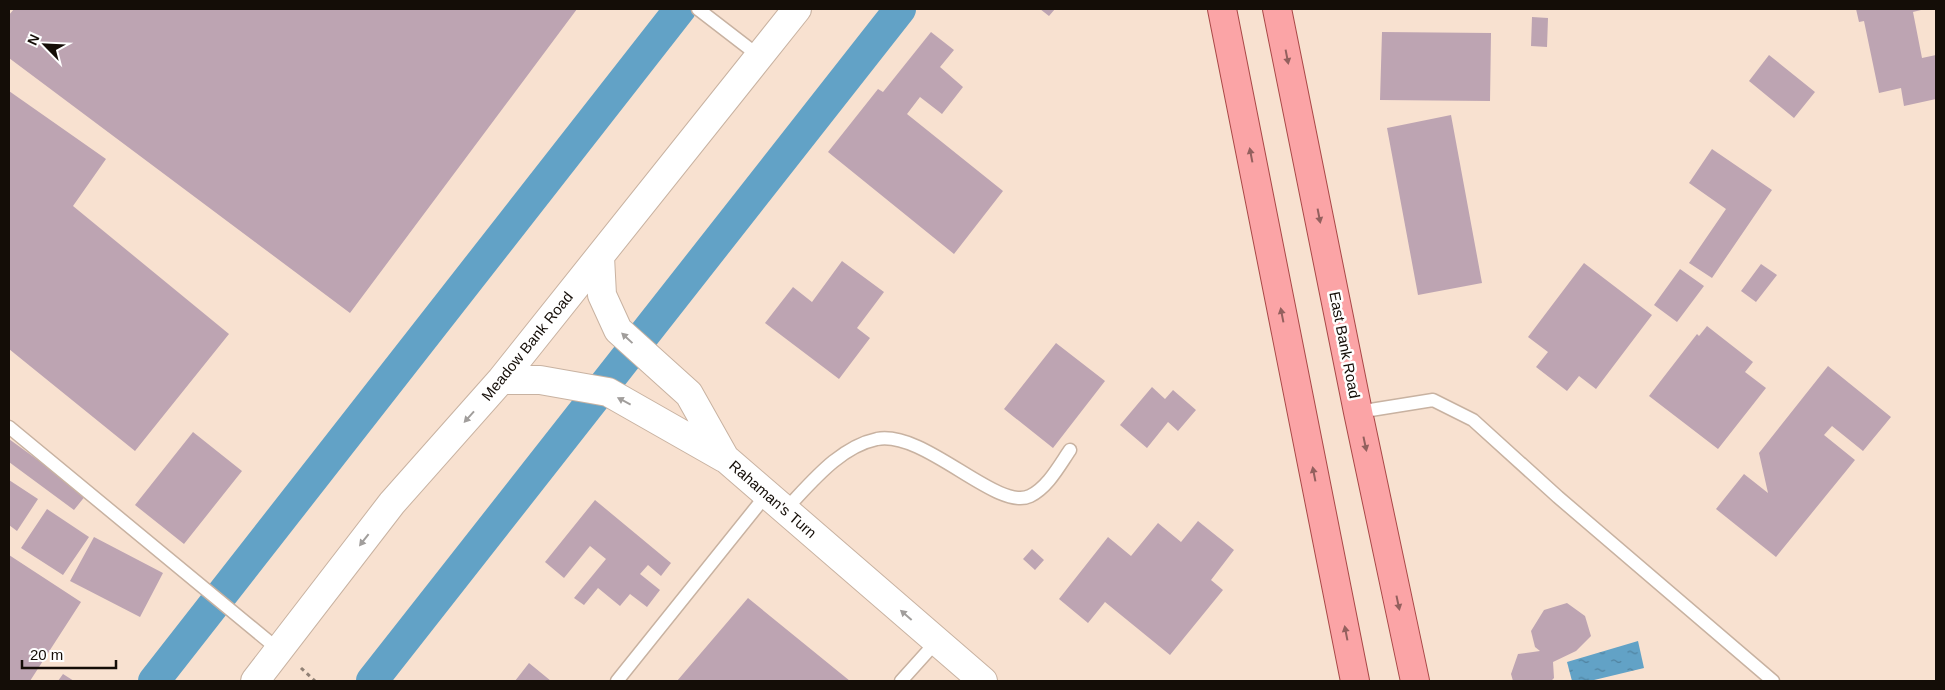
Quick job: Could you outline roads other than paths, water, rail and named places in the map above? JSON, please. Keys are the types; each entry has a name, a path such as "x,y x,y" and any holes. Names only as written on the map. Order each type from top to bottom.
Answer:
{"main road":[{"name":"Meadow Bank Road","path":"255,681 270,641 502,380 797,9"},
{"path":"1222,9 1355,681"},
{"name":"East Bank Road","path":"1277,9 1358,412 1415,681"},
{"name":"Rahaman's Turn","path":"600,257 602,295 618,330 689,394 726,458 983,681"},
{"path":"502,380 540,380 608,392 726,458"}],"lane":[{"path":"698,9 760,56"},
{"path":"1358,412 1433,400 1473,420 1773,681"},
{"path":"9,427 270,641"},
{"path":"617,681 776,502 857,446 879,439 902,441 947,461 988,487 1010,497 1029,496 1050,479 1070,450"},
{"path":"901,681 937,641"}],"water":[{"path":"1638,641 1644,668 1590,681 1572,681 1567,662"}],"waterway":[{"path":"154,681 680,9"},
{"path":"372,681 900,9"}]}
